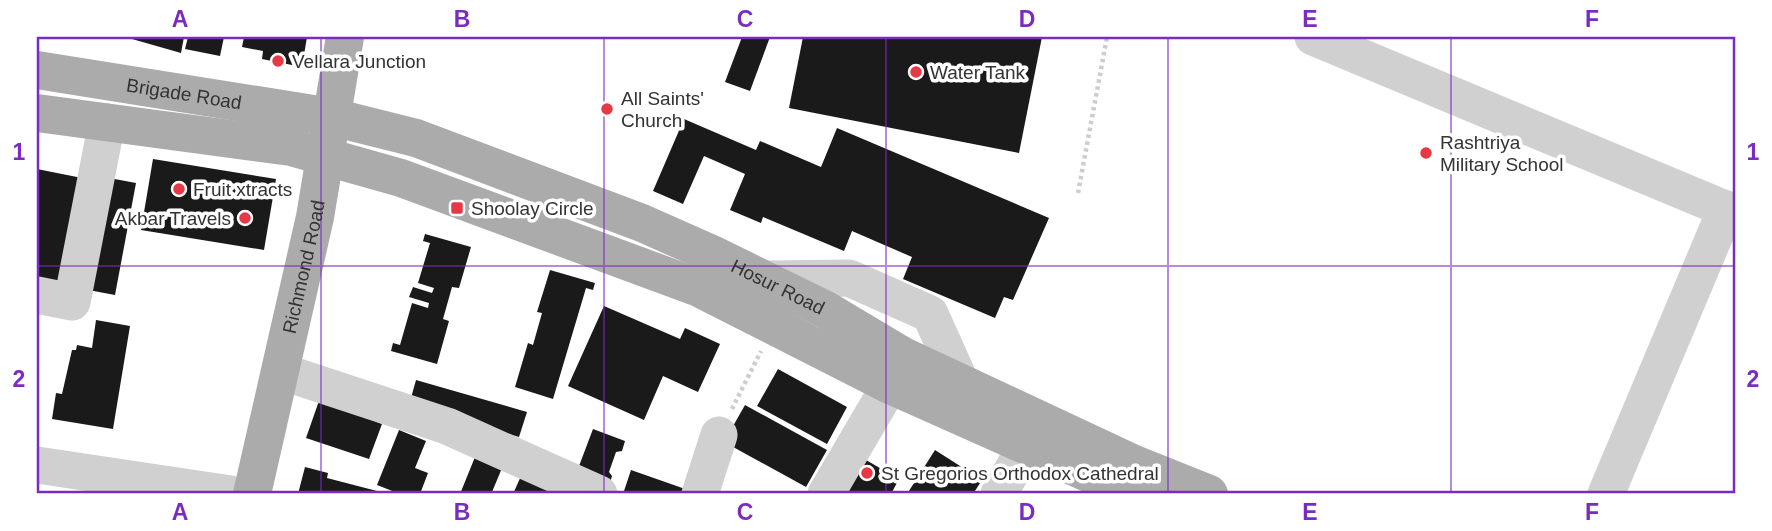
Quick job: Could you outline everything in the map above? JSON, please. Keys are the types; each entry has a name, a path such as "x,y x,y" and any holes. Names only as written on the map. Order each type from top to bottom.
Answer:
{"main road":[{"name":"Richmond Road","path":"253,494 315,217 345,37"},
{"name":"Brigade Road","path":"37,71 332,117"},
{"name":"Brigade Road","path":"37,113 291,147 325,159"},
{"name":"Hosur Road","path":"332,117 416,138 512,173 642,223 767,279 903,356 961,383 1033,434 1135,494"},
{"name":"Hosur Road","path":"325,159 401,178 699,288 890,385 1209,494"},
{"path":"315,217 358,189 401,178"}],"street":[{"path":"1313,37 1731,211 1606,494"},
{"path":"37,295 72,302 107,122"},
{"path":"280,371 447,426 561,486 599,494"},
{"path":"826,494 890,385"},
{"path":"1004,487 1033,434"},
{"path":"701,494 719,435"},
{"path":"37,465 231,494"}],"path":[{"path":"1078,193 1107,37"},
{"path":"719,435 762,351 777,328"}],"building":[{"path":"125,37 184,37 181,53"},
{"path":"188,37 224,37 220,56 185,49"},
{"path":"244,37 307,37 302,67 262,59 263,51 242,47"},
{"path":"742,37 770,37 750,91 725,82"},
{"name":"Water Tank","path":"803,37 1042,37 1019,153 789,108"},
{"path":"684,119 756,150 760,141 821,167 837,128 1049,218 1013,300 1004,297 995,318 903,279 912,257 852,231 844,251 763,217 761,223 730,210 745,174 704,156 683,204 653,191"},
{"path":"153,159 276,179 264,250 141,230"},
{"path":"37,169 87,179 64,294 37,289"},
{"path":"104,177 136,183 115,295 83,289"},
{"path":"425,234 471,247 459,288 452,287 443,319 449,321 437,364 391,351 393,343 400,345 412,303 428,308 429,303 409,297 413,287 432,293 434,288 418,283 430,243 423,241"},
{"path":"550,270 595,283 593,290 586,288 553,399 515,387 528,343 533,345 542,313 537,312"},
{"path":"604,306 680,339 685,328 720,344 698,392 663,376 644,420 568,386"},
{"path":"96,320 130,326 113,429 52,419 56,393 62,394 72,350 76,350 77,345 92,348"},
{"path":"778,369 847,407 827,444 757,406"},
{"path":"416,380 527,412 519,437 409,405"},
{"path":"320,398 382,424 369,459 306,438"},
{"path":"745,405 827,450 806,487 724,442"},
{"path":"593,429 625,441 622,451 616,452 609,472 612,476 609,486 576,474"},
{"path":"399,430 426,441 415,468 428,473 420,494 400,494 377,485"},
{"path":"935,450 982,480 973,494 907,494"},
{"path":"859,456 899,479 891,494 837,494"},
{"path":"475,457 502,468 492,492 498,494 460,494"},
{"path":"305,467 328,473 327,478 377,491 376,494 298,494"},
{"path":"631,470 688,490 687,494 623,494"},
{"path":"521,476 549,487 546,494 513,494"}],"place":[{"name":"Vellara Junction","path":"278,61"},
{"name":"Water Tank","path":"916,72"},
{"name":"All Saints' Church","path":"607,109"},
{"name":"Rashtriya Military School","path":"1426,153"},
{"name":"Fruit xtracts","path":"179,189"},
{"name":"Shoolay Circle","path":"457,208"},
{"name":"Akbar Travels","path":"245,218"},
{"name":"St Gregorios Orthodox Cathedral","path":"867,473"}]}
